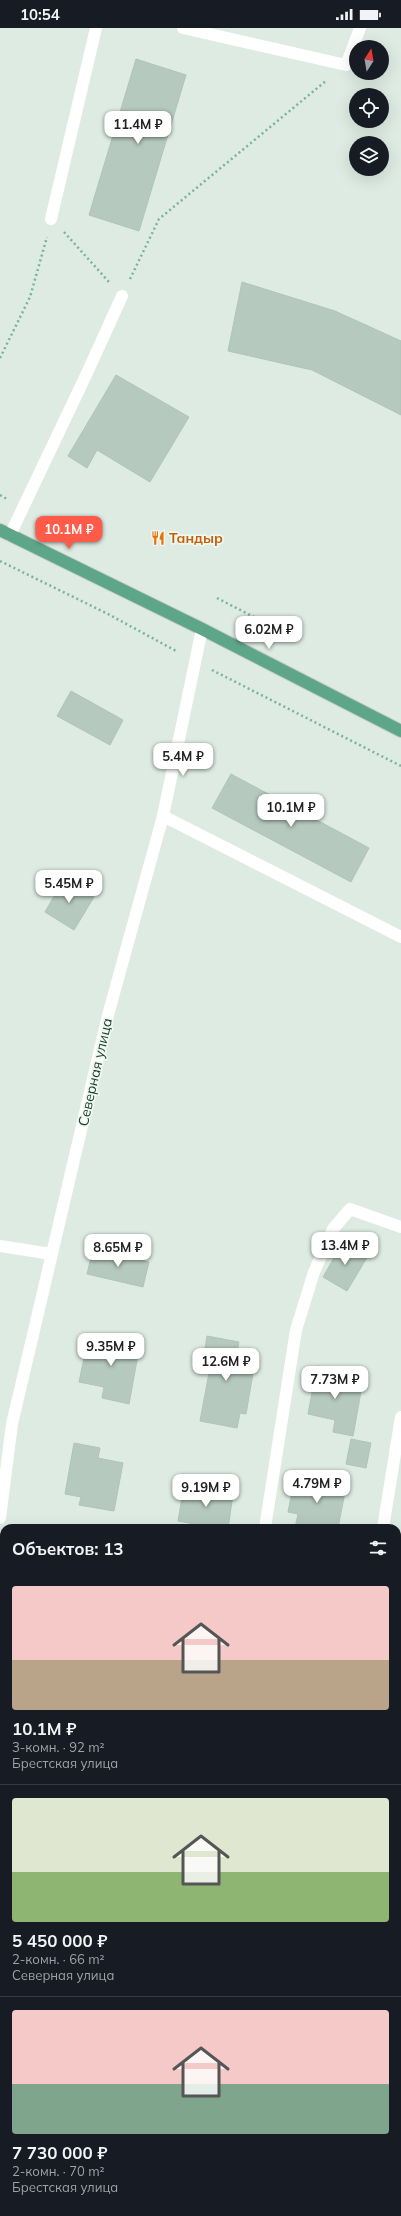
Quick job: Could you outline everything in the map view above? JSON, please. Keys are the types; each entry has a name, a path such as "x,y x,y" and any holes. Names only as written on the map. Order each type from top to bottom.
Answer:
{"main road":[{"path":"5,532 202,629 401,731"}],"street":[{"path":"51,219 96,28"},
{"path":"183,28 346,65 360,28"},
{"path":"5,532 87,374 122,296"},
{"name":"Северная улица","path":"0,1518 12,1424 108,1015 163,816 202,629"},
{"path":"163,816 401,937"},
{"path":"265,1524 296,1330 314,1272 333,1229 350,1209 401,1227"},
{"path":"0,1246 51,1254"},
{"path":"384,1524 401,1417"},
{"path":"0,1849 0,1897"}],"path":[{"path":"51,219 122,296 159,219 346,65"},
{"path":"0,358 30,297 51,219"},
{"path":"217,598 283,632"}],"building":[{"path":"136,59 186,75 139,231 89,215"},
{"path":"242,282 335,311 401,341 401,415 312,370 228,351"},
{"path":"116,375 189,417 150,482 97,450 87,468 68,456"},
{"path":"71,691 123,720 110,745 57,716"},
{"path":"231,774 369,848 351,882 212,808"},
{"path":"64,879 94,897 74,930 45,912"},
{"path":"343,1242 368,1256 347,1291 323,1277"},
{"path":"93,1249 149,1262 143,1287 87,1274"},
{"path":"89,1334 140,1344 129,1404 102,1398 104,1387 79,1382"},
{"path":"207,1336 239,1342 237,1352 256,1356 246,1414 240,1413 237,1428 200,1421 209,1373 201,1372"},
{"path":"317,1366 344,1371 342,1382 362,1386 353,1436 333,1432 335,1420 308,1414"},
{"path":"351,1439 371,1443 366,1468 346,1464"},
{"path":"74,1443 100,1448 98,1458 123,1463 114,1511 79,1505 81,1497 65,1494"},
{"path":"295,1477 346,1487 339,1524 296,1524 298,1514 288,1512"},
{"path":"184,1486 233,1495 229,1524 194,1524 178,1521"}],"place":[{"name":"Тандыр","path":"158,538"}]}
